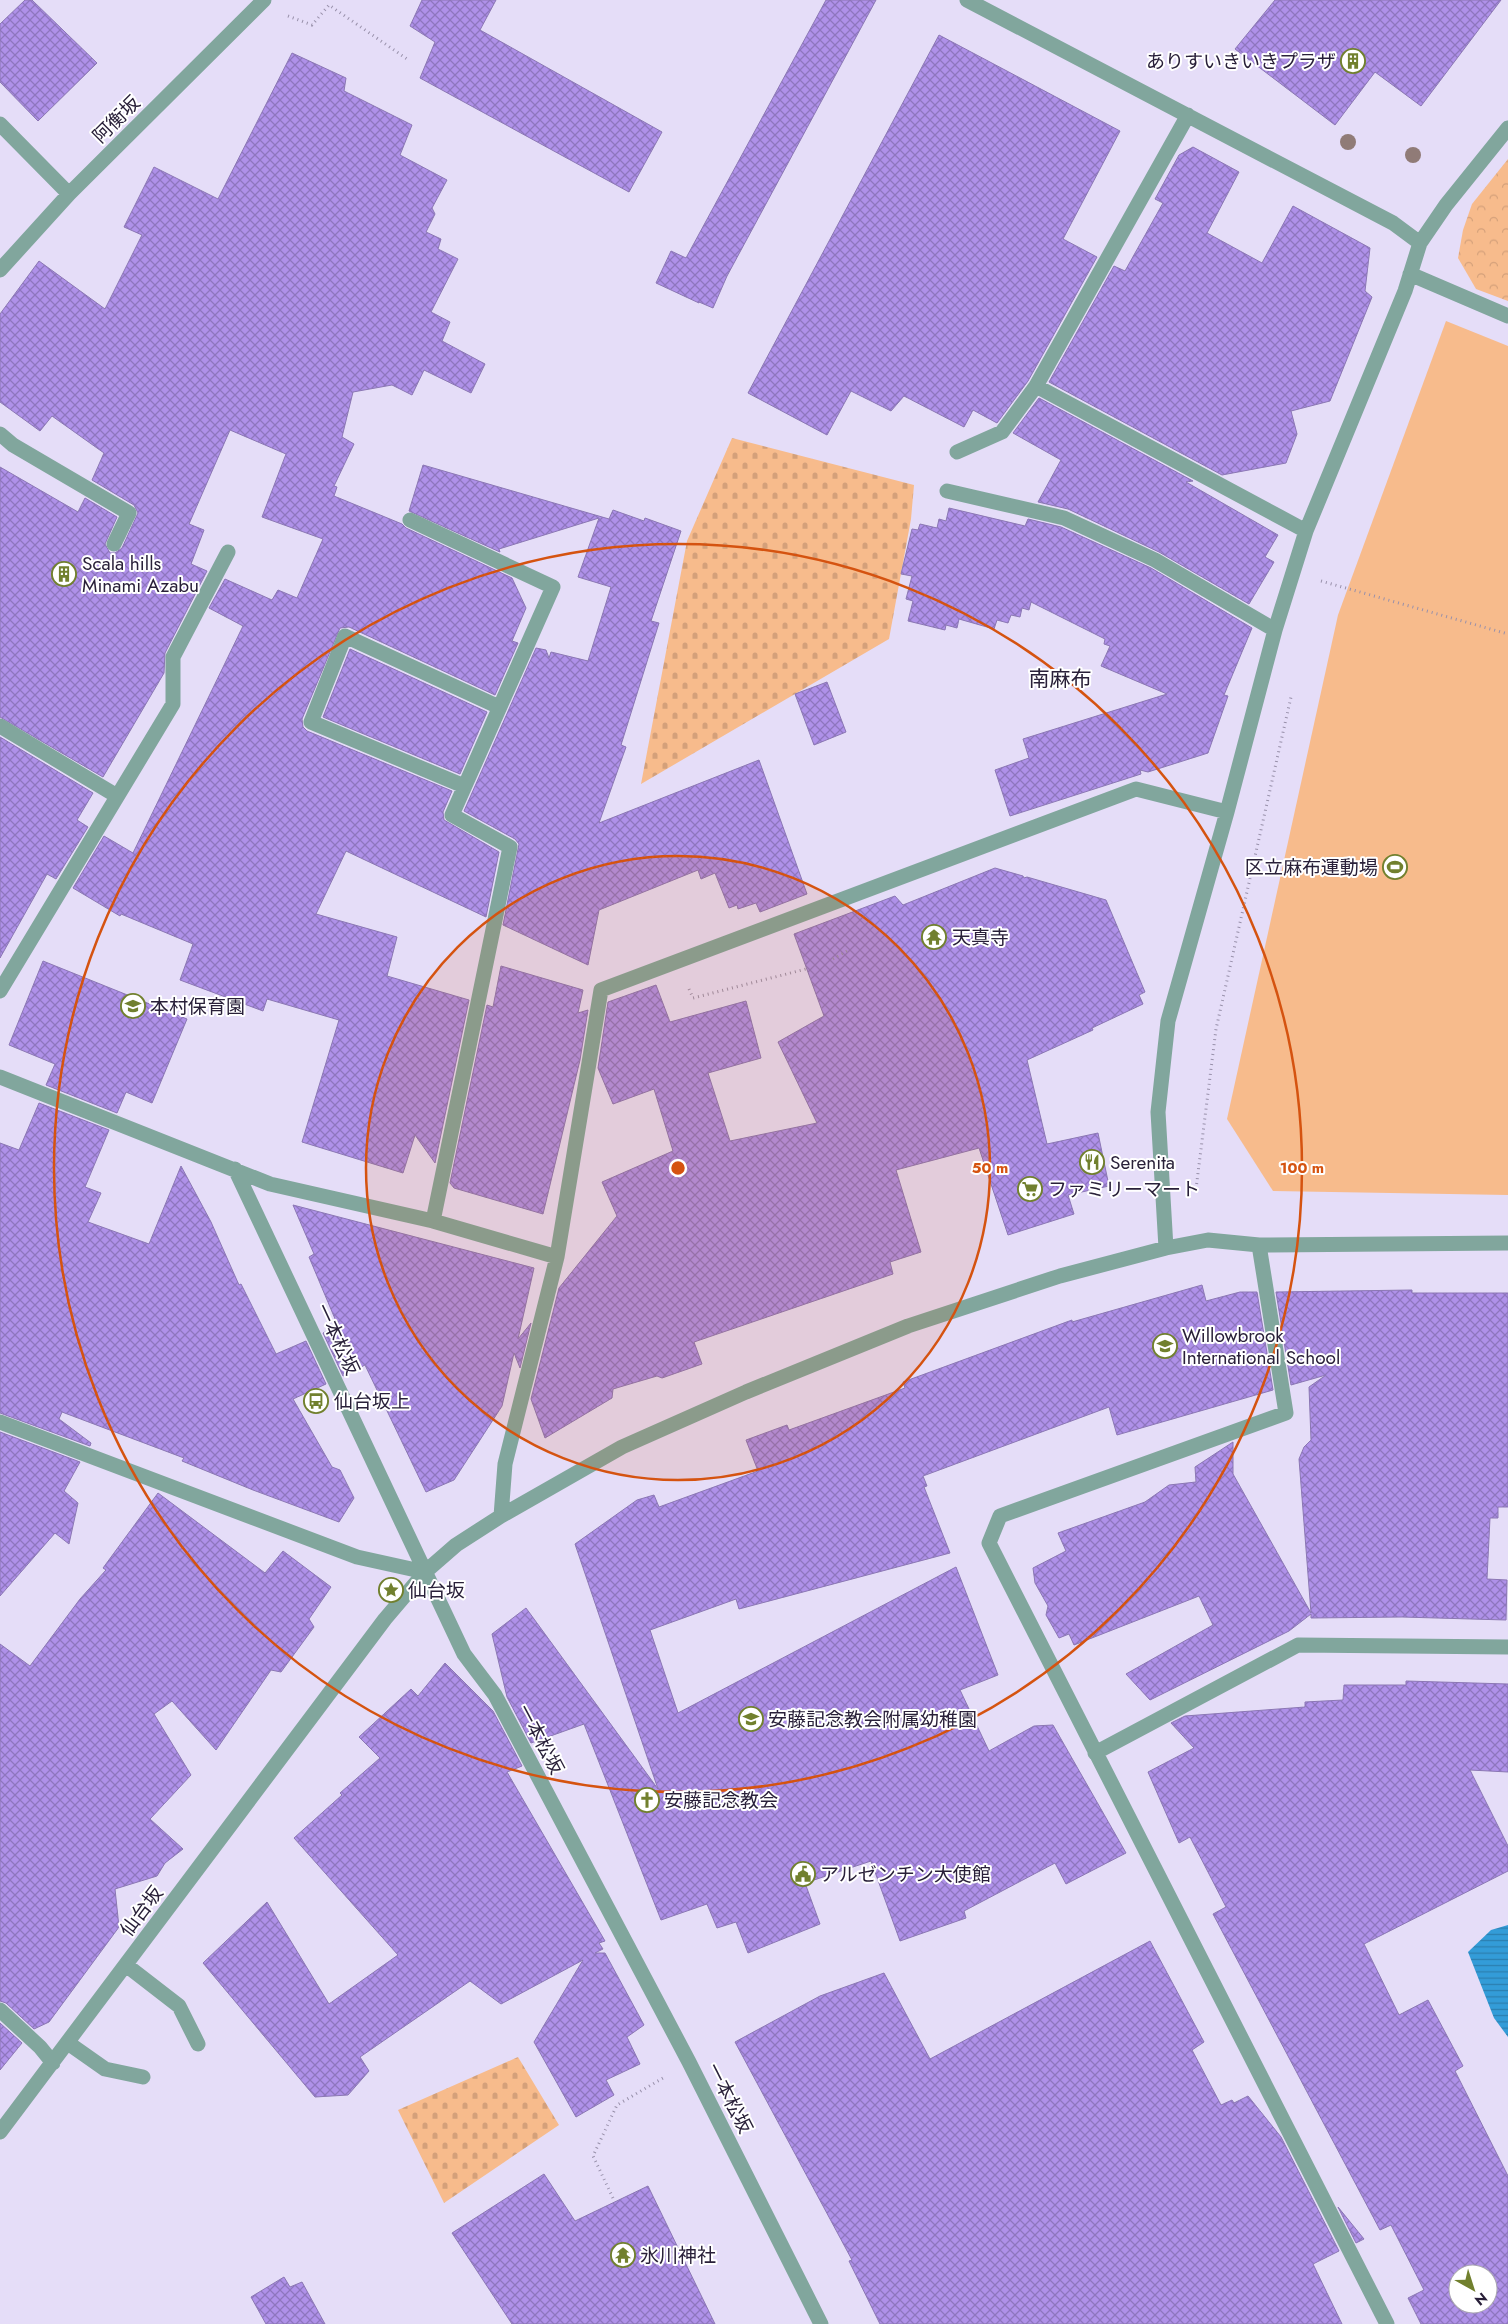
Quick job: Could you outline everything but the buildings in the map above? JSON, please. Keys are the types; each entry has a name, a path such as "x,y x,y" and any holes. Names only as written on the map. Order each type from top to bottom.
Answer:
{"street":[{"path":"967,0 1393,222 1420,243"},
{"name":"阿衡坂","path":"0,270 69,194 261,2"},
{"path":"957,452 1002,432 1036,386 1188,115"},
{"path":"0,124 69,194"},
{"path":"1166,1248 1158,1112 1168,1021 1228,812 1275,630 1306,531 1410,274 1420,243 1446,205 1508,128"},
{"path":"1410,274 1508,316"},
{"path":"1036,386 1306,531"},
{"path":"0,434 13,445 130,513 114,544"},
{"path":"948,491 1064,518 1155,560 1275,630"},
{"path":"410,520 553,587 452,815 510,847 433,1221"},
{"path":"0,991 172,704 173,657 228,552"},
{"path":"464,786 311,722 344,636 499,707"},
{"path":"0,726 117,796"},
{"path":"502,1516 505,1464 557,1257 601,990 1136,789 1228,812"},
{"path":"0,1077 270,1184 433,1221 557,1257"},
{"name":"一本松坂","path":"235,1169 464,1654 495,1695 689,2062 822,2324"},
{"name":"仙台坂","path":"0,2132 380,1626 425,1572 456,1545 502,1516 622,1447 746,1392 908,1326 1060,1276 1166,1248 1208,1240 1259,1245 1508,1244"},
{"path":"1259,1245 1286,1413 1000,1516 989,1543 1387,2324"},
{"path":"0,1422 357,1557 425,1572"},
{"path":"1095,1753 1298,1646 1508,1647"},
{"path":"126,1965 179,2006 198,2044"},
{"path":"0,2010 40,2047 52,2063"},
{"path":"68,2043 105,2069 143,2077"}],"path":[{"path":"261,2 312,25 329,5 407,59"},
{"path":"1294,572 1508,634"},
{"path":"1196,1189 1216,1029 1291,694"},
{"path":"833,959 847,951"},
{"path":"678,961 693,998 806,969"},
{"path":"613,2198 593,2156 617,2105 689,2062"}],"green space":[{"path":"1508,159 1508,301 1476,289 1458,258 1463,230 1472,204"},
{"name":"区立麻布運動場","path":"1446,321 1508,346 1508,1195 1273,1191 1227,1119 1338,615"},
{"path":"732,438 914,485 911,519 889,639 641,784 687,541"},
{"path":"518,2057 559,2125 444,2203 398,2110"}],"water":[{"path":"1508,1925 1508,2037 1494,2018 1468,1952 1491,1930"}],"place":[{"name":"ありすいきいきプラザ","path":"1353,61"},
{"name":"Scala hills Minami Azabu","path":"64,574"},
{"name":"区立麻布運動場","path":"1395,867"},
{"name":"天真寺","path":"934,937"},
{"name":"本村保育園","path":"133,1006"},
{"name":"Serenita","path":"1092,1162"},
{"name":"ファミリーマート","path":"1030,1189"},
{"name":"Willowbrook International School","path":"1165,1346"},
{"name":"仙台坂上","path":"316,1401"},
{"name":"仙台坂","path":"391,1590"},
{"name":"安藤記念教会附属幼稚園","path":"751,1719"},
{"name":"安藤記念教会","path":"647,1800"},
{"name":"アルゼンチン大使館","path":"803,1874"},
{"name":"氷川神社","path":"623,2255"}],"district":[{"name":"南麻布","path":"1060,679"}]}
